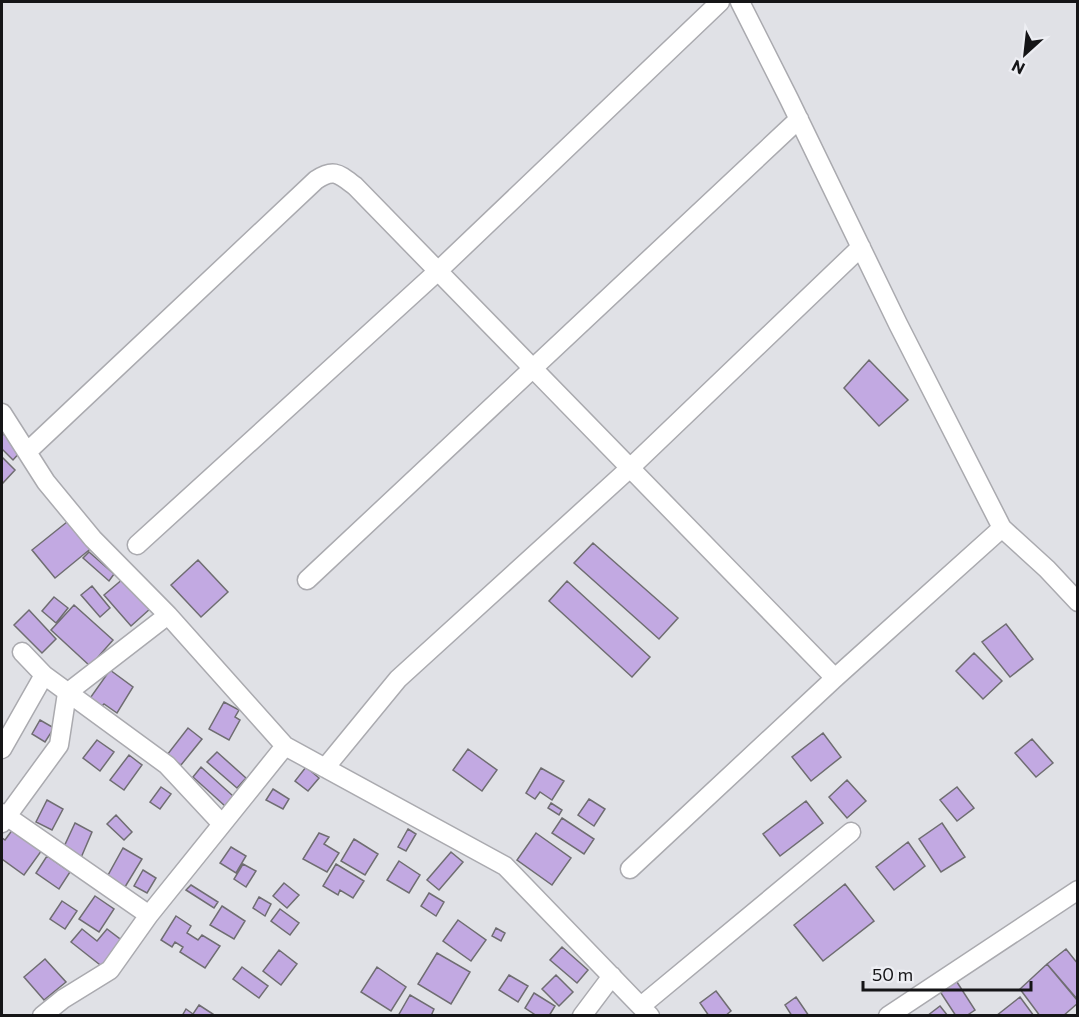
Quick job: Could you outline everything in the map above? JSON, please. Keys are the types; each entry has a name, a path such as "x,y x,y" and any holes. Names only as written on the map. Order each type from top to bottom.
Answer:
{"street":[{"path":"137,545 438,271 720,2"},
{"path":"740,2 799,118 898,324 1002,528 1047,569 1077,602"},
{"path":"307,580 799,118"},
{"path":"27,452 315,180 325,174 333,173 340,175 355,186 835,678"},
{"path":"326,768 398,679 630,468 861,247"},
{"path":"2,413 46,482 93,539 168,615 285,746 505,866 645,1011 851,832"},
{"path":"630,869 835,678 1002,528"},
{"path":"149,915 4,817 59,745 67,693 168,615"},
{"path":"22,652 44,675 67,693 167,765 222,824"},
{"path":"2,749 44,675"},
{"path":"42,1016 63,999 110,970 149,915 285,746"},
{"path":"888,1016 1077,890"},
{"path":"582,1016 612,976"}],"building":[{"path":"869,360 908,400 879,426 844,388"},
{"path":"4,433 22,450 13,460 2,449"},
{"path":"2,457 15,470 2,484"},
{"path":"72,518 94,546 55,578 32,550"},
{"path":"593,543 678,618 659,639 574,563"},
{"path":"89,552 114,574 109,581 83,558"},
{"path":"198,560 228,592 201,617 171,585"},
{"path":"124,578 151,608 131,626 104,595"},
{"path":"567,581 650,657 632,677 549,601"},
{"path":"92,586 110,608 100,617 81,595"},
{"path":"54,597 68,608 56,623 42,611"},
{"path":"74,605 113,640 90,666 51,630"},
{"path":"29,610 56,639 42,653 14,625"},
{"path":"1006,624 1033,659 1010,677 982,642"},
{"path":"974,653 1002,681 983,699 956,671"},
{"path":"110,670 133,687 117,713 104,704 99,709 88,701"},
{"path":"224,702 239,710 235,717 240,720 229,740 209,729"},
{"path":"40,720 54,728 45,742 32,734"},
{"path":"188,728 202,739 181,765 167,755"},
{"path":"823,733 841,757 811,781 792,757"},
{"path":"1032,739 1053,763 1036,777 1015,753"},
{"path":"97,740 114,752 100,771 83,758"},
{"path":"468,749 497,770 482,791 453,770"},
{"path":"217,752 246,778 237,788 207,762"},
{"path":"129,755 142,765 124,790 110,780"},
{"path":"201,767 233,796 225,806 193,777"},
{"path":"306,767 319,778 308,791 295,781"},
{"path":"541,768 564,781 552,800 540,792 535,799 526,793"},
{"path":"847,780 866,801 847,818 829,797"},
{"path":"161,787 171,794 160,809 150,802"},
{"path":"957,787 974,808 957,821 940,800"},
{"path":"273,789 289,799 283,809 266,800"},
{"path":"589,799 605,809 594,826 578,815"},
{"path":"47,800 63,809 52,830 36,822"},
{"path":"806,801 823,823 780,856 763,834"},
{"path":"551,803 562,810 559,815 548,808"},
{"path":"116,815 132,832 124,840 107,824"},
{"path":"562,818 594,839 584,854 552,833"},
{"path":"75,823 92,832 80,860 62,851"},
{"path":"942,823 965,857 941,872 919,839"},
{"path":"13,829 42,850 24,875 2,859 2,838 5,840"},
{"path":"408,829 416,834 406,851 398,847"},
{"path":"319,833 329,837 324,844 339,853 327,872 303,859"},
{"path":"536,833 571,858 552,885 517,860"},
{"path":"354,839 378,854 365,875 341,861"},
{"path":"908,842 925,866 894,890 876,867"},
{"path":"231,847 246,856 236,873 220,863"},
{"path":"123,848 142,859 125,887 107,877"},
{"path":"451,852 463,862 439,890 427,880"},
{"path":"47,856 70,872 59,889 36,873"},
{"path":"399,861 420,875 409,893 387,880"},
{"path":"243,864 256,871 246,887 234,879"},
{"path":"336,864 364,881 353,898 340,890 338,895 323,886"},
{"path":"143,870 156,878 147,893 134,886"},
{"path":"284,883 299,895 287,908 273,896"},
{"path":"845,884 874,921 823,961 794,925"},
{"path":"191,885 218,902 214,908 186,890"},
{"path":"429,893 444,902 436,916 421,906"},
{"path":"95,896 114,909 99,932 79,919"},
{"path":"259,897 271,904 265,916 253,908"},
{"path":"62,901 77,911 65,929 50,919"},
{"path":"222,906 245,921 234,939 210,925"},
{"path":"280,909 299,923 290,935 271,921"},
{"path":"176,916 191,926 187,933 198,940 202,935 220,946 205,968 180,952 183,947 175,942 172,947 161,940"},
{"path":"458,920 486,940 471,961 443,941"},
{"path":"496,928 505,933 501,941 492,936"},
{"path":"82,929 97,941 107,929 124,942 104,968 71,942"},
{"path":"562,947 588,970 577,983 550,960"},
{"path":"1066,949 1078,964 1077,1000 1047,964"},
{"path":"279,950 297,964 281,985 263,971"},
{"path":"437,953 470,972 451,1004 418,984"},
{"path":"45,959 66,982 44,1000 24,977"},
{"path":"1047,964 1078,1000 1078,1003 1063,1016 1040,1016 1020,989"},
{"path":"242,967 268,986 259,998 233,979"},
{"path":"377,967 406,987 391,1011 361,992"},
{"path":"509,975 528,986 518,1002 499,990"},
{"path":"556,975 573,992 559,1006 542,989"},
{"path":"955,979 975,1010 966,1016 956,1016 939,990"},
{"path":"716,991 731,1011 725,1016 709,1016 700,1003"},
{"path":"534,993 555,1006 549,1016 537,1016 525,1008"},
{"path":"410,995 434,1009 431,1016 398,1016"},
{"path":"796,997 809,1016 792,1016 785,1005"},
{"path":"1020,997 1034,1016 996,1016"},
{"path":"199,1005 216,1016 182,1016 186,1009 193,1014"},
{"path":"940,1006 948,1016 927,1016"}]}
